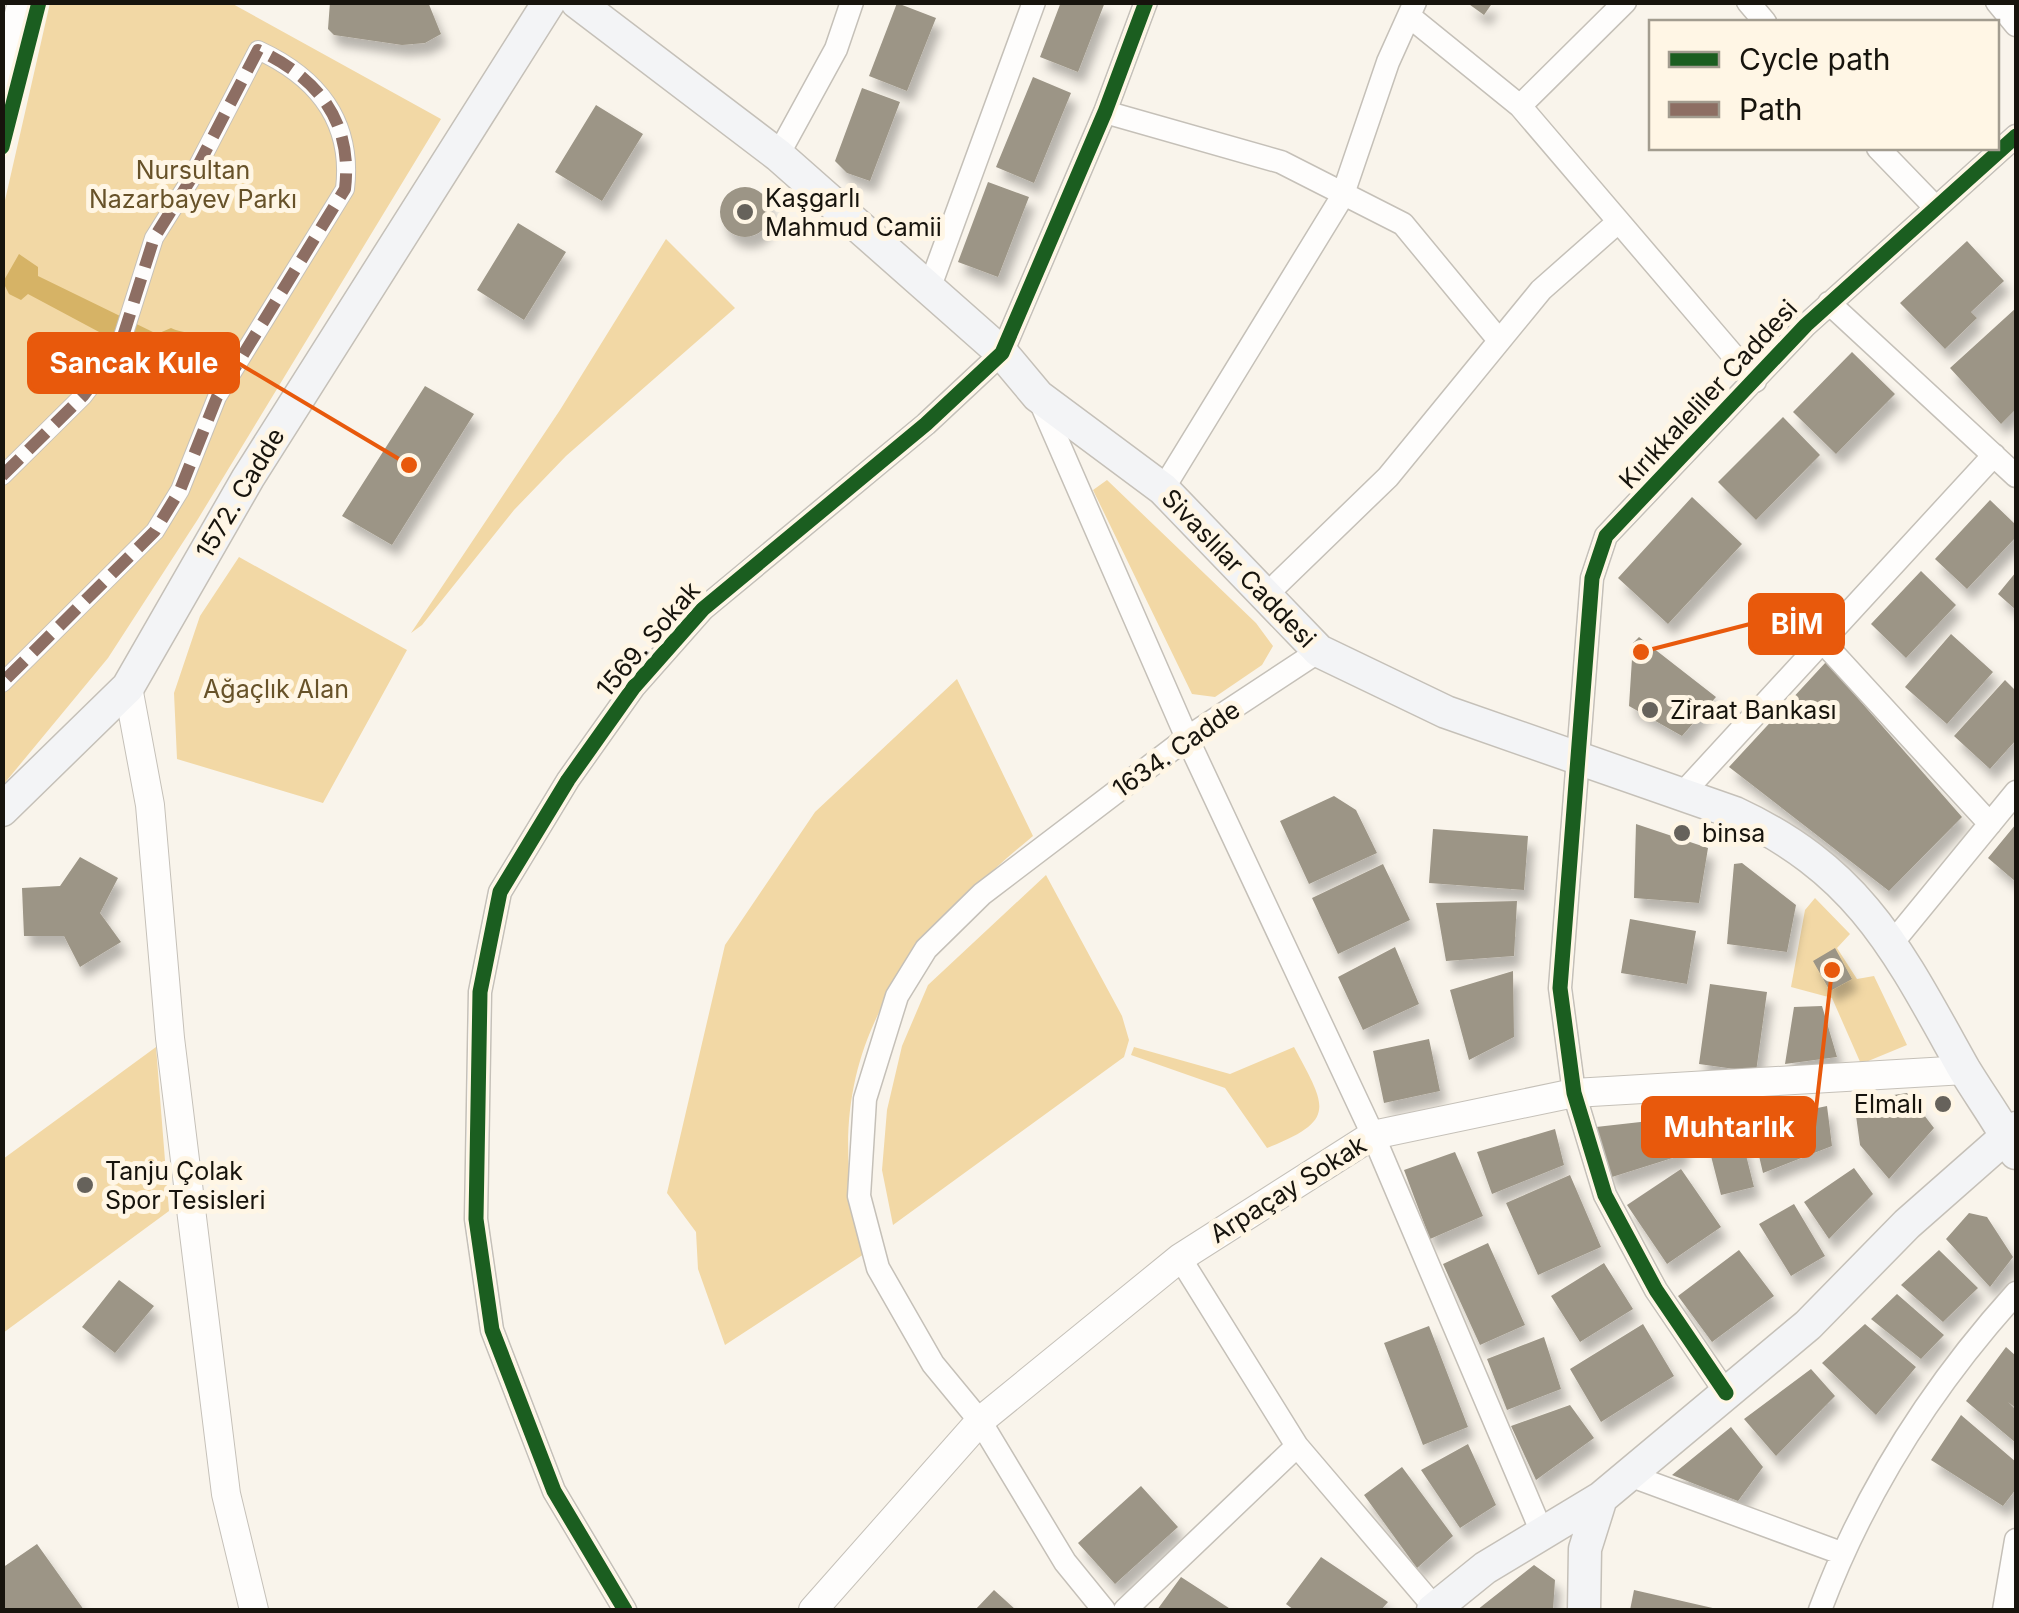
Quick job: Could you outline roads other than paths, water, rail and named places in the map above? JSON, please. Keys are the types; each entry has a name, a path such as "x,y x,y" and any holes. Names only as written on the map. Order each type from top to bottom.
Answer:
{"main road":[{"name":"1572. Cadde","path":"2,810 128,687 248,478 549,2"},
{"name":"Sivaslılar Caddesi","path":"577,2 778,156 1002,353 1038,396 1163,488 1319,651 1446,712 1682,794 1781,834 1836,875 1892,942 1965,1070 2013,1138"},
{"path":"1434,1609 1485,1568 1601,1498 1808,1324 1908,1224 2013,1138"},
{"path":"1584,1610 1585,1549 1601,1498"}],"street":[{"path":"2,82 22,2"},
{"path":"778,156 836,49 852,2"},
{"path":"929,289 1034,2"},
{"path":"1002,353 1105,112 1146,2"},
{"path":"1520,106 1624,2"},
{"path":"1997,2 2016,26"},
{"path":"1163,488 1342,197 1388,62 1412,9 1520,106 1755,381"},
{"path":"2,476 83,396 119,349 154,238 191,179 258,50 311,81 339,124 347,170 344,189 218,396 164,519 116,574 2,682"},
{"path":"1105,112 1281,162 1342,197 1403,224 1498,339"},
{"name":"Kırıkkaleliler Caddesi","path":"1726,1393 1656,1290 1605,1195 1574,1093 1560,988 1592,578 1606,536 1829,303 2016,136"},
{"path":"1880,150 1936,208"},
{"path":"1265,596 1388,476 1541,290 1618,222"},
{"path":"1682,794 1821,640 2009,465 1829,303"},
{"name":"1569. Sokak","path":"624,1610 554,1491 492,1330 476,1219 480,992 500,892 568,780 634,687 703,608 926,424 1002,353"},
{"path":"1038,396 1187,738 1373,1135 1543,1535"},
{"path":"1821,640 1990,824"},
{"name":"1634. Cadde","path":"1104,1610 1065,1562 980,1421 933,1364 878,1268 859,1196 864,1099 897,996 926,949 1035,851 1187,738 1319,651"},
{"path":"128,687 150,805 170,1038 226,1494 254,1610"},
{"path":"1892,942 2016,792"},
{"name":"Arpaçay Sokak","path":"813,1610 980,1421 1180,1258 1373,1135 1574,1093 1965,1070"},
{"path":"1180,1258 1298,1446 1434,1609"},
{"path":"1820,1610 1841,1553 1884,1470 1980,1332 2016,1293"},
{"path":"1124,1610 1298,1446"},
{"path":"1629,1474 1841,1553"},
{"path":"2004,1610 2016,1540"}],"place":[{"name":"Kaşgarlı Mahmud Camii","path":"745,212"},
{"name":"Sancak Kule","path":"409,465"},
{"name":"BİM","path":"1641,652"},
{"name":"Ziraat Bankası","path":"1650,710"},
{"name":"binsa","path":"1682,833"},
{"name":"Muhtarlık","path":"1832,970"},
{"name":"Elmalı","path":"1943,1104"},
{"name":"Tanju Çolak Spor Tesisleri","path":"85,1185"}],"park label":[{"name":"Nursultan Nazarbayev Parkı","path":"193,184"},
{"name":"Ağaçlık Alan","path":"276,689"}]}
